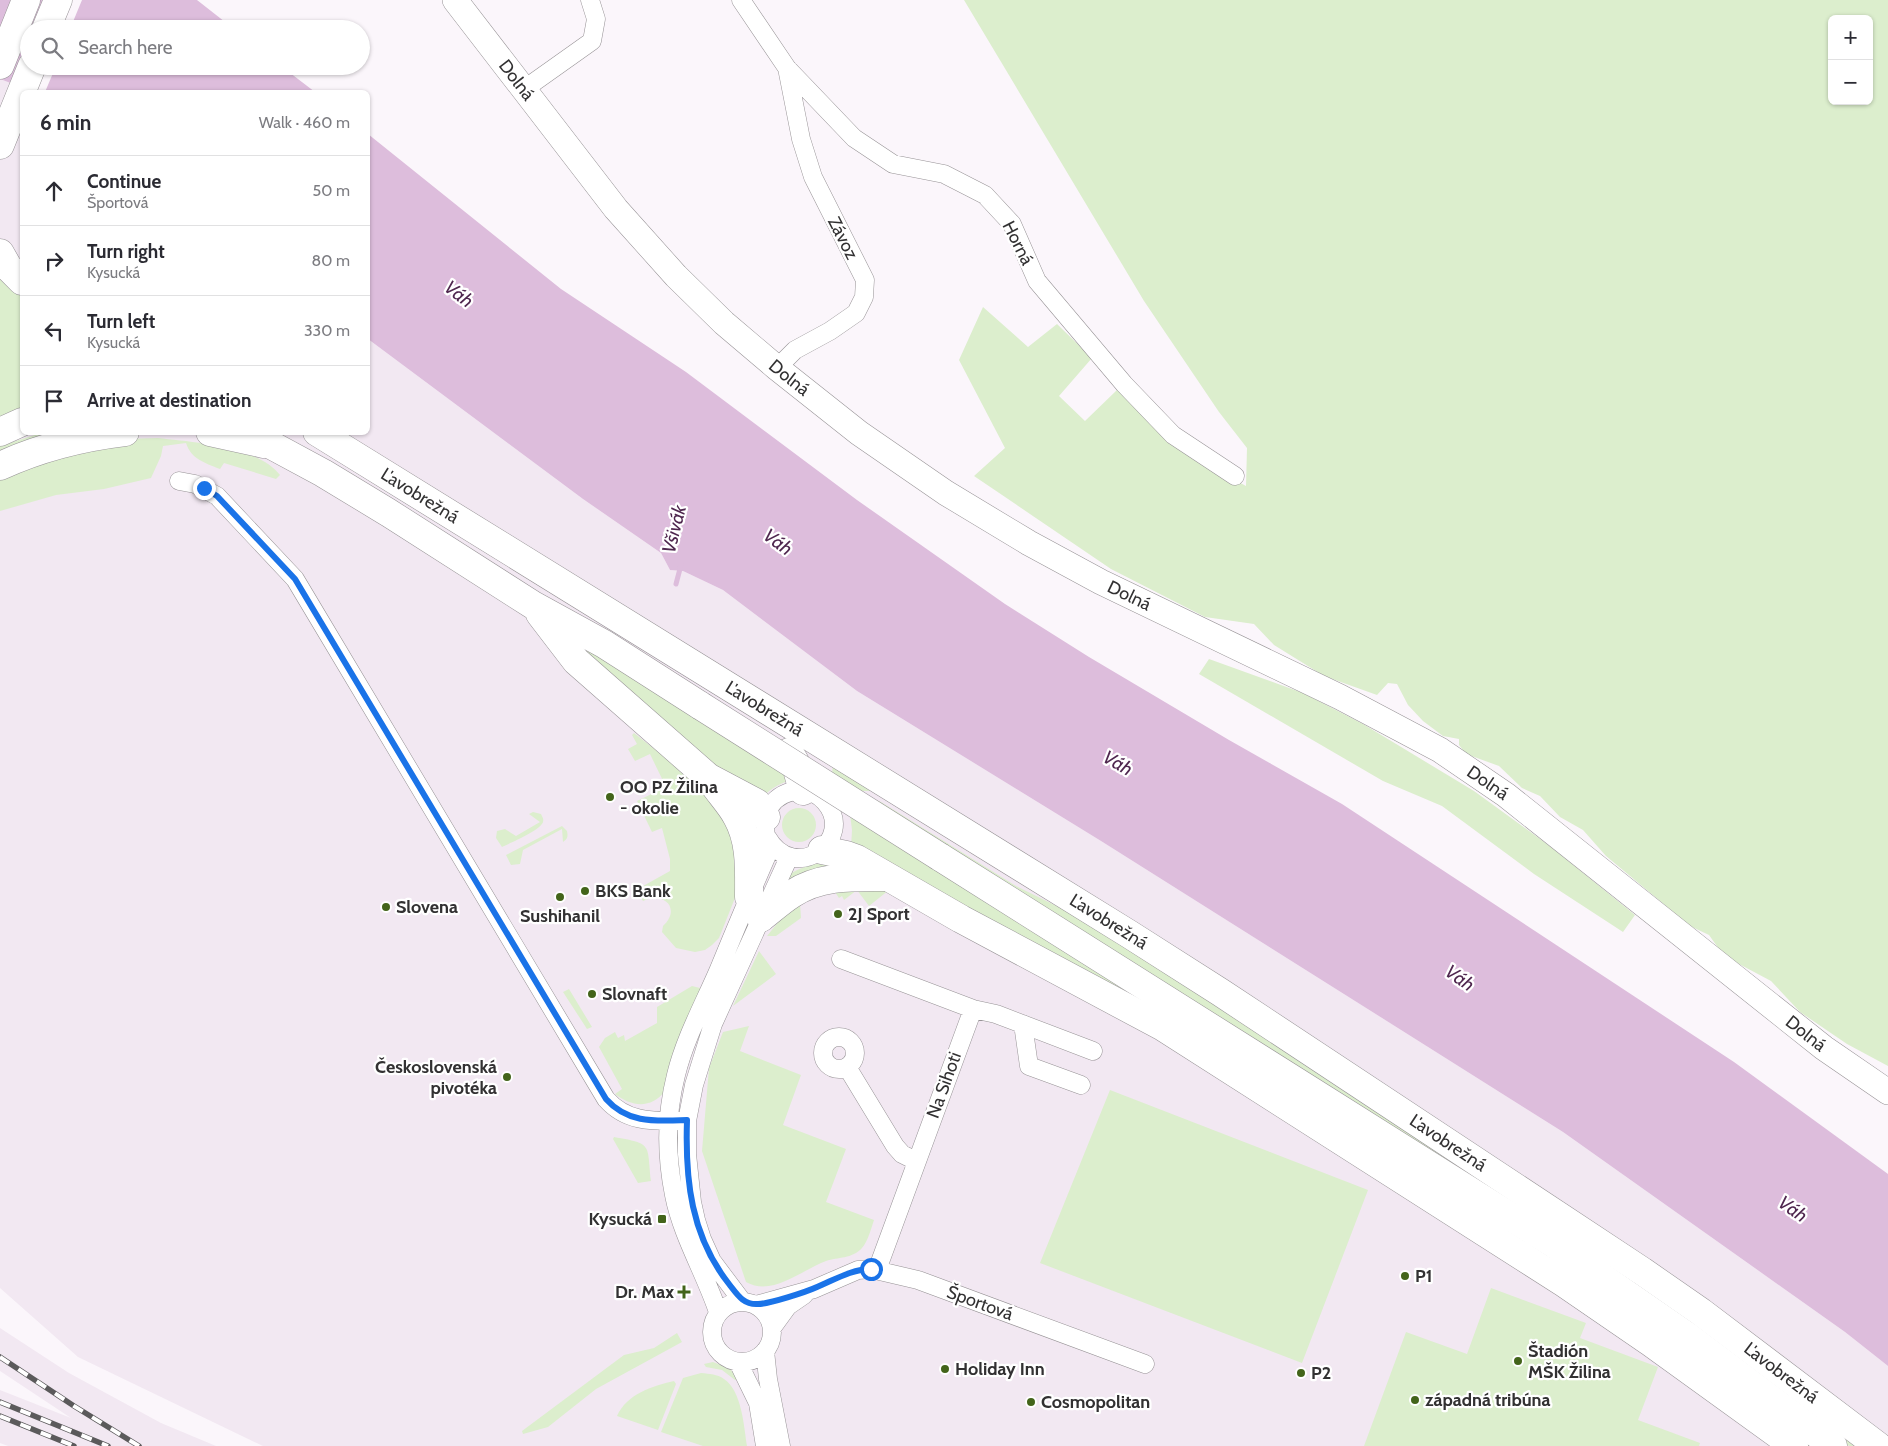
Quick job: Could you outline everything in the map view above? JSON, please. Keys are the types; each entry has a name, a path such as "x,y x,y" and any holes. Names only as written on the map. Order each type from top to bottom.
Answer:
{"main road":[{"path":"0,65 26,0"},
{"path":"50,20 58,0"},
{"name":"Dolná","path":"455,0 616,209 676,276 724,323 777,368 875,444 946,493 1029,543 1101,582 1340,697 1440,750 1506,795 1824,1048 1888,1092"},
{"path":"22,90 28,75"},
{"path":"0,145 20,96"},
{"path":"0,252 8,267 20,279"},
{"path":"0,432 20,423"},
{"path":"0,438 20,433"},
{"path":"0,466 41,450 106,435"},
{"path":"223,435 272,446"},
{"path":"252,435 272,446"},
{"name":"Ľavobrežná","path":"322,435 1220,992 1570,1222 1701,1312 1878,1446"},
{"name":"Ľavobrežná","path":"272,446 323,473 533,605 604,644 1554,1244 1686,1336 1833,1446"},
{"path":"533,605 576,661 708,777 737,816 745,835 749,852 754,908 826,879 888,877"},
{"path":"752,700 781,739 795,762 803,790"},
{"path":"708,777 757,803 766,827"},
{"path":"828,805 841,800 873,798 918,805"},
{"path":"822,850 857,859 961,919 1163,1027 1564,1283 1650,1342 1794,1446"}],"street":[{"path":"523,90 592,41 596,19 590,0"},
{"name":"Horná","path":"741,0 787,68 854,138 892,164 944,174 985,195 1012,224 1037,281 1124,384 1173,435 1235,476"},
{"name":"Závoz","path":"777,368 794,350 830,332 856,312 864,297 865,280 814,177 801,139 787,68"},
{"path":"179,481 195,484 217,496 295,579 606,1099 622,1113 631,1117 669,1121 687,1120"},
{"path":"749,1303 729,1304 718,1312 712,1324 711,1332 714,1344 721,1354 738,1362 748,1362 765,1352 769,1345 772,1328 767,1314 749,1303 712,1261 702,1239 692,1202 687,1154 687,1120 694,1085 713,1024 754,908 768,853 766,827 772,804 784,794 793,791 803,790 813,793 828,805 834,824 828,843 822,850 806,858 789,857 780,853 772,846 766,827"},
{"path":"718,1312 682,1224 674,1197 668,1155 669,1121 676,1074 684,1050 754,908 789,857"},
{"path":"841,959 972,1009 996,1014 1093,1051"},
{"name":"Na Sihoti","path":"877,1270 972,1009"},
{"path":"1023,1024 1029,1066 1081,1085"},
{"path":"846,1067 895,1146 902,1154 916,1161"},
{"name":"Športová","path":"772,1328 788,1306 814,1289 858,1270 877,1270 918,1280 1145,1364"},
{"name":"Športová","path":"749,1303 814,1289"},
{"path":"765,1352 768,1379 781,1446"},
{"path":"738,1362 758,1403 765,1446"}],"shaded area":[{"path":"0,79 29,90 20,90 20,435 370,435 370,340 583,499 661,553 670,570 683,571 723,590 857,691 1101,841 1563,1132 1845,1332 1888,1366 1888,1446 263,1446 78,1357 0,1288"},
{"path":"0,1328 69,1373 161,1423 216,1446 8,1446 0,1443 0,1390 71,1418 0,1371"}],"green space":[{"path":"964,0 1888,0 1888,1066 1847,1044 1800,1012 1771,981 1724,956 1709,935 1690,926 1606,856 1583,830 1560,817 1540,796 1522,788 1499,766 1466,754 1459,745 1459,739 1443,736 1423,721 1408,705 1397,684 1388,683 1377,695 1324,676 1274,645 1254,624 1205,617 1111,569 974,476 1005,448 959,360 983,307 1028,347 1057,324 1092,358 1059,396 1085,421 1118,389 1189,455 1246,486 1247,448 1219,412 1144,301"},
{"path":"0,272 20,292 20,414 0,422"},
{"path":"35,435 54,435 0,454 0,446"},
{"path":"158,438 224,447 241,452 270,465 280,475 276,479 224,463 220,469 195,457 186,443 163,446 161,456 151,478 104,489 56,495 0,511 0,476 124,439"},
{"path":"558,628 795,779 777,786 763,797 704,762"},
{"path":"1209,659 1303,693 1363,724 1474,791 1551,847 1635,915 1623,932 1534,874 1442,806 1383,781 1199,674"},
{"path":"634,733 662,755 666,753 713,797 737,833 737,893 719,938 705,950 695,952 676,948 662,932 663,926 671,913 668,903 657,898 643,901 636,890 670,871 670,859 662,828 652,832 637,801 666,787 650,754 635,761 628,749 637,744 632,735"},
{"path":"833,765 871,789 870,791 860,791 832,773"},
{"path":"871,798 881,802 1016,886 1091,923 1577,1238 1862,1446 1849,1446 1796,1405"},
{"path":"799,808 811,813 816,825 811,837 799,842 787,837 782,825 787,813"},
{"path":"533,812 541,814 543,822 541,825 537,829 502,847 496,838 497,831 505,829 516,836 540,822 529,814"},
{"path":"850,814 1039,936 1042,932 1549,1254 1738,1386 1815,1446 1808,1446 1679,1350 1618,1308 1180,1026 1117,988 851,848 852,830"},
{"path":"562,826 567,831 565,841 563,842 562,829 523,850 520,864 511,865 506,855"},
{"path":"842,861 807,878 782,881 795,871 810,865"},
{"path":"833,889 889,890 869,906 857,890 844,900 842,896 839,898"},
{"path":"800,903 801,918 776,936 767,936 783,916"},
{"path":"759,951 776,974 733,1006"},
{"path":"692,986 701,990 665,1091 654,1101 641,1104 628,1102 615,1094 622,1089 599,1047 605,1038 615,1032 618,1038 624,1035 625,1041 657,1023 657,1007"},
{"path":"569,989 592,1027 587,1029 563,992"},
{"path":"749,1026 740,1051 801,1075 783,1125 846,1149 826,1202 874,1220 866,1242 858,1252 826,1261 787,1280 766,1286 756,1286 746,1282 702,1151 709,1068 723,1032"},
{"path":"1110,1090 1368,1190 1302,1363 1040,1263"},
{"path":"614,1137 636,1141 646,1147 651,1181 638,1183 613,1139"},
{"name":"Štadión MŠK Žilina","path":"1491,1288 1586,1323 1580,1338 1658,1367 1638,1420 1700,1443 1699,1446 1364,1446 1406,1332 1467,1354"},
{"path":"677,1333 682,1342 596,1389 548,1427 523,1434 522,1431 624,1355 654,1348"},
{"path":"713,1362 729,1368 740,1380 735,1380 722,1370 706,1367 704,1364"},
{"path":"701,1373 721,1377 735,1392 741,1410 747,1446 703,1446 661,1432 683,1378"},
{"path":"674,1381 676,1384 658,1430 617,1416 627,1402 641,1392 657,1385"}],"water":[{"path":"0,0 197,0 223,20 20,20 20,75 293,75 312,90 29,90 0,79"},
{"name":"Váh","path":"370,136 561,289 686,372 857,500 1005,604 1089,657 1342,804 1734,1062 1888,1174 1888,1366 1845,1332 1563,1132 1101,841 857,691 723,590 683,571 670,570 661,553 583,499 370,340"}],"pier":[{"path":"44,0 82,0 74,20 36,20"},
{"path":"20,61 20,75 52,75 46,90 21,90 10,86"}],"waterway":[{"name":"Všivák","path":"676,584 681,565"}],"railway":[{"path":"0,1357 139,1446"},
{"path":"0,1402 108,1446"},
{"path":"0,1416 74,1446"}],"place":[{"name":"OO PZ Žilina - okolie","path":"610,797"},
{"name":"BKS Bank","path":"585,891"},
{"name":"Sushihanil","path":"560,897"},
{"name":"Slovena","path":"386,907"},
{"name":"2J Sport","path":"838,914"},
{"name":"Slovnaft","path":"592,994"},
{"name":"Československá pivotéka","path":"507,1077"},
{"name":"Kysucká","path":"662,1219"},
{"name":"P1","path":"1405,1276"},
{"name":"Dr. Max","path":"684,1292"},
{"name":"Štadión MŠK Žilina","path":"1518,1361"},
{"name":"Holiday Inn","path":"945,1369"},
{"name":"P2","path":"1301,1373"},
{"name":"západná tribúna","path":"1415,1400"},
{"name":"Cosmopolitan","path":"1031,1402"}],"route":[{"path":"204,488 217,496 295,579 606,1099 622,1113 631,1117 669,1121 687,1120 687,1154 692,1202 696,1220 712,1261 742,1301 756,1305 767,1303 814,1289 858,1270 871,1269"}]}
